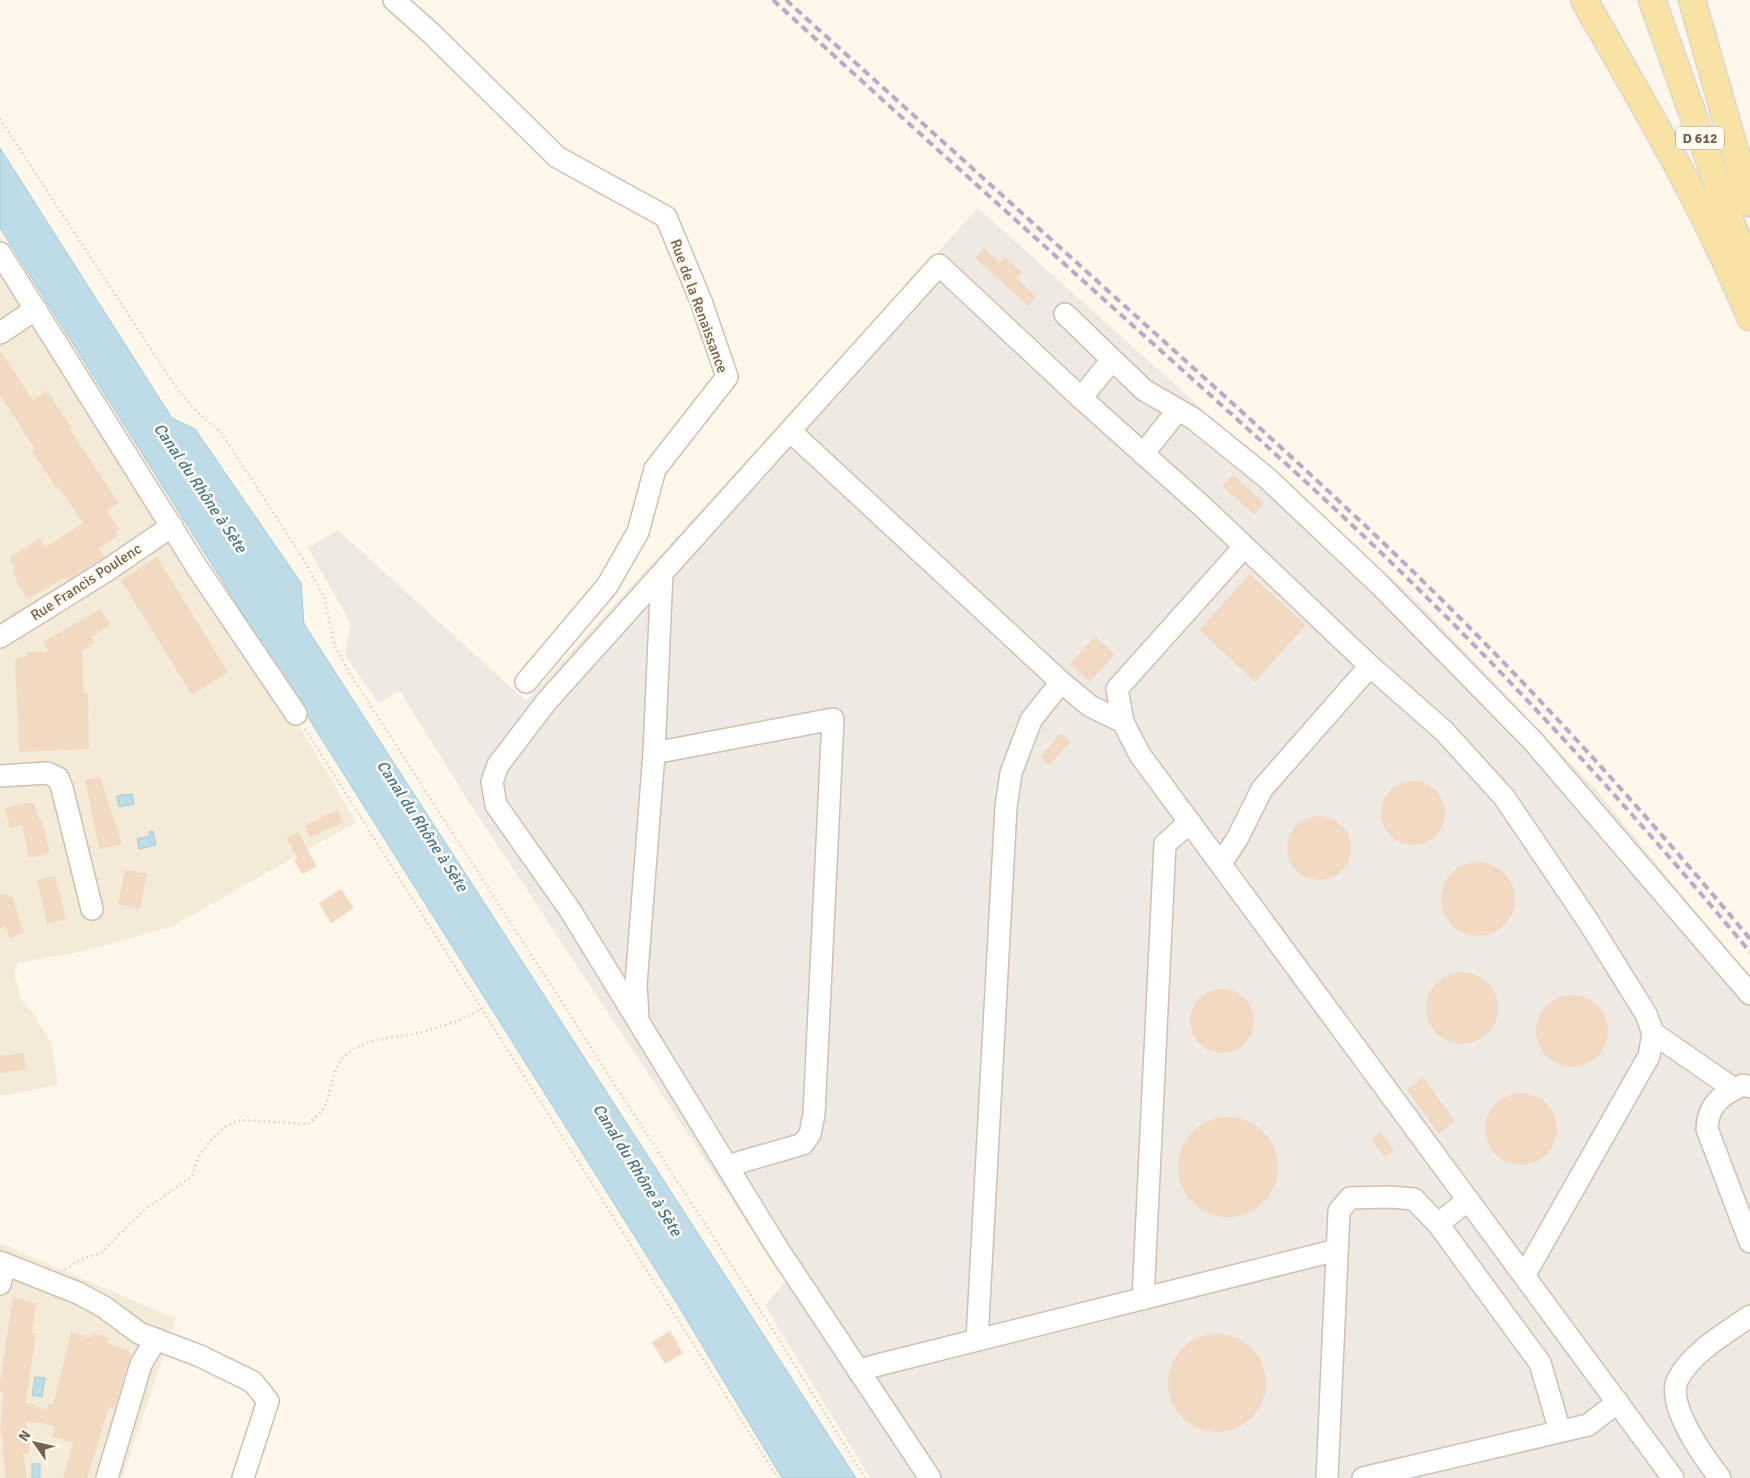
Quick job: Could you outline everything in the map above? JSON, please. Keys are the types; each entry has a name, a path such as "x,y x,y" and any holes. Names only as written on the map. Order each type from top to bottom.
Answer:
{"main road":[{"path":"1584,0 1690,186 1729,266 1750,317"},
{"name":"D 612","path":"1652,0 1750,275"},
{"path":"1692,0 1750,204"}],"street":[{"name":"Rue de la Renaissance","path":"394,0 432,34 556,157 666,218 701,301 727,377 655,469 638,532 607,586 526,682"},
{"path":"0,253 31,312 168,529 276,706 291,706"},
{"path":"930,1478 776,1246 570,910 496,805 492,782 498,765 547,701 939,265 1370,666 1444,732 1504,797 1593,930 1646,1014 1654,1033 1649,1056 1528,1269 1522,1273"},
{"path":"0,333 31,312"},
{"path":"1065,314 1144,390 1194,419 1267,478 1378,583 1532,740 1750,994"},
{"path":"1081,398 1112,360"},
{"path":"1143,454 1178,410"},
{"path":"790,431 1062,682 1090,706 1123,722"},
{"name":"Rue Francis Poulenc","path":"0,637 168,529"},
{"path":"1244,547 1117,688 1123,722 1140,755 1673,1478"},
{"path":"639,1021 636,985 654,753 662,573"},
{"path":"1219,861 1237,839 1262,789 1370,666"},
{"path":"977,1340 1006,808 1011,773 1031,720 1062,682"},
{"path":"654,753 833,719 814,1114 810,1134 803,1144 727,1166"},
{"path":"0,776 47,773 58,778 92,909"},
{"path":"1142,1298 1165,844 1190,822"},
{"path":"1654,1033 1742,1088"},
{"path":"1742,1088 1723,1094 1708,1114 1707,1129 1750,1242"},
{"path":"1327,1478 1339,1211 1350,1198 1390,1197 1414,1199 1438,1224 1540,1363 1560,1431"},
{"path":"1438,1224 1468,1200"},
{"path":"859,1372 870,1366 1337,1250"},
{"path":"2,1270 46,1280 104,1307 139,1333 200,1356 254,1382 268,1401 243,1478"},
{"path":"1720,1478 1696,1446 1677,1403 1677,1380 1697,1355 1750,1316"},
{"path":"107,1478 141,1364 156,1339"},
{"path":"1362,1478 1588,1425 1618,1402"}],"path":[{"path":"0,118 177,389 198,412 221,432 284,529 324,597 335,646 350,674 770,1325 864,1478"},
{"path":"291,706 778,1478"},
{"path":"46,1280 82,1259 101,1253 143,1211 192,1176 198,1156 210,1141 227,1126 241,1120 308,1124 322,1112 334,1072 345,1056 379,1039 412,1034 450,1023 470,1016 481,1008"}],"shaded area":[{"path":"978,208 1420,604 1597,791 1750,978 1750,1478 870,1478 765,1306 785,1281 469,802 400,691 378,703 345,654 351,624 308,548 338,530 526,701"},
{"path":"0,237 132,441 356,822 173,926 85,951 18,963 14,971 20,998 33,1013 51,1043 58,1085 0,1096"},
{"path":"0,1243 176,1319 122,1478 0,1478"}],"water":[{"name":"Canal du Rhône à Sète","path":"0,148 172,418 195,429 301,583 304,624 856,1478 782,1478 676,1302 0,228"},
{"path":"132,794 134,804 119,807 117,796"},
{"path":"153,831 156,845 139,849 137,839 150,836 149,832"},
{"path":"35,1377 45,1378 42,1397 32,1395"},
{"path":"32,1464 40,1464 40,1478 32,1478"}],"building":[{"path":"984,248 1000,263 1005,257 1022,272 1016,278 1037,296 1028,306 975,258"},
{"path":"0,350 33,400 47,391 72,428 70,430 119,503 107,511 119,529 115,532 118,536 99,548 105,557 67,580 65,577 28,599 16,582 18,581 12,571 16,568 9,558 40,538 46,547 83,523 59,487 56,488 32,451 35,449 0,395"},
{"path":"1233,475 1264,503 1254,515 1222,486"},
{"path":"157,557 228,672 192,695 121,580"},
{"path":"1250,574 1306,625 1255,682 1199,630"},
{"path":"100,609 110,625 91,637 95,642 82,650 84,693 88,693 89,749 19,752 15,660 19,657 27,656 27,652 49,652 43,642"},
{"path":"1095,636 1115,654 1090,682 1070,664"},
{"path":"1061,733 1071,742 1049,765 1040,757"},
{"path":"100,777 122,844 99,849 85,780"},
{"path":"1407,781 1419,781 1436,790 1443,801 1445,813 1443,825 1436,836 1419,845 1407,845 1395,840 1386,831 1381,819 1381,807 1386,795 1395,786"},
{"path":"33,802 40,820 42,820 50,853 29,858 22,825 10,828 5,808"},
{"path":"337,810 343,822 310,838 305,826"},
{"path":"1313,816 1325,816 1342,825 1349,836 1351,848 1349,860 1342,871 1325,880 1313,880 1301,875 1292,866 1287,854 1287,842 1292,830 1301,821"},
{"path":"298,832 317,867 302,874 294,860 297,858 287,838"},
{"path":"1478,862 1492,865 1504,873 1512,885 1515,899 1512,913 1504,925 1492,933 1478,936 1464,933 1452,925 1444,913 1441,899 1444,885 1452,873 1464,865"},
{"path":"125,870 147,874 140,909 118,904"},
{"path":"55,876 66,919 47,924 37,880"},
{"path":"341,889 354,908 331,923 319,903"},
{"path":"0,894 12,897 24,933 9,938 6,926 0,928"},
{"path":"1455,972 1469,972 1488,982 1498,1001 1498,1015 1488,1034 1469,1044 1455,1044 1436,1034 1426,1015 1426,1001 1436,982"},
{"path":"1216,989 1228,989 1245,998 1252,1009 1254,1021 1252,1033 1245,1044 1228,1053 1216,1053 1204,1048 1195,1039 1190,1027 1190,1015 1195,1003 1204,994"},
{"path":"1572,995 1592,1001 1602,1011 1608,1031 1602,1051 1592,1061 1572,1067 1552,1061 1542,1051 1536,1031 1542,1011 1552,1001"},
{"path":"24,1053 26,1069 0,1073 0,1056"},
{"path":"1423,1077 1455,1121 1439,1134 1407,1090"},
{"path":"1521,1093 1541,1099 1551,1109 1557,1129 1551,1149 1541,1159 1521,1165 1501,1159 1491,1149 1485,1129 1491,1109 1501,1099"},
{"path":"1228,1117 1247,1121 1263,1132 1274,1148 1278,1167 1274,1186 1263,1202 1247,1213 1228,1217 1209,1213 1193,1202 1182,1186 1178,1167 1182,1148 1193,1132 1209,1121"},
{"path":"1380,1132 1394,1150 1384,1157 1371,1139"},
{"path":"13,1296 36,1304 32,1333 36,1333 26,1403 35,1404 35,1406 47,1409 49,1404 53,1404 71,1332 91,1338 93,1333 109,1338 107,1343 127,1350 131,1354 114,1409 109,1407 87,1478 63,1478 73,1443 52,1436 55,1427 42,1423 26,1422 30,1453 23,1454 27,1478 5,1478 2,1434 0,1434 3,1392 0,1392 0,1382"},
{"path":"670,1331 683,1353 665,1364 652,1342"},
{"path":"1207,1334 1227,1334 1236,1337 1252,1348 1263,1364 1266,1373 1266,1393 1263,1402 1252,1418 1236,1429 1227,1432 1207,1432 1190,1424 1176,1410 1168,1393 1168,1373 1176,1356 1190,1342"}],"railway":[{"path":"773,0 1267,446 1402,573 1493,664 1581,758 1667,854 1750,952"},
{"path":"786,0 1274,441 1427,585 1574,738 1646,817 1750,939"}]}
